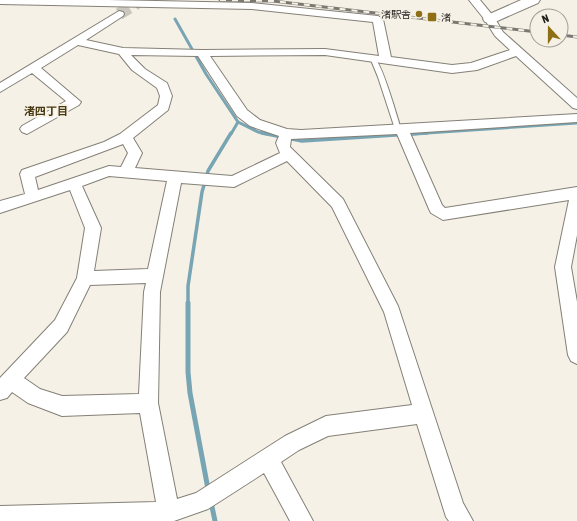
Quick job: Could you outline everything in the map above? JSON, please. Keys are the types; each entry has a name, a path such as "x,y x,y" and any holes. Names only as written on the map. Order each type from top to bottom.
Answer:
{"street":[{"path":"474,0 490,19 499,34 577,105"},
{"path":"490,19 533,0"},
{"path":"0,1 252,6 378,19 386,61"},
{"path":"0,88 119,14"},
{"path":"76,41 123,51 202,53 325,52 374,60 452,69 473,67 518,51"},
{"path":"33,197 27,174 109,146 125,137 164,107 166,96 163,86 146,76 131,64 123,51"},
{"path":"202,53 242,113 285,142 338,203 392,310 454,509 462,521"},
{"path":"27,129 75,102 33,68"},
{"path":"0,207 109,171 234,182 285,142 305,145 402,133 577,118"},
{"path":"402,133 577,128"},
{"path":"402,133 436,209 443,214 577,193"},
{"path":"125,137 135,153 126,172"},
{"path":"169,512 148,403 152,292 175,176"},
{"path":"74,183 93,228 84,278 60,326 5,386 62,406 148,403"},
{"path":"577,196 563,267 577,355"},
{"path":"84,278 155,276"},
{"path":"0,517 169,512 201,502 292,443 326,426 424,413"},
{"path":"268,459 302,521"}],"lane":[{"path":"374,60 402,133"}],"waterway":[{"path":"175,19 206,74 238,122"},
{"path":"231,134 238,122"},
{"path":"238,122 258,132 267,134"},
{"path":"427,133 577,123"},
{"path":"208,489 190,393 188,372 188,286 202,192 208,171 231,133"},
{"path":"262,133 267,134"},
{"path":"267,134 302,141 427,133"},
{"path":"412,134 427,133"},
{"path":"211,502 215,521"}],"tunnel":[{"path":"119,14 142,0"}],"railway":[{"path":"220,0 273,1 529,31"},
{"path":"569,36 577,37"}],"place":[{"name":"渚駅舎","path":"419,14"},
{"name":"渚","path":"432,17"}],"district":[{"name":"渚四丁目","path":"46,111"}]}
